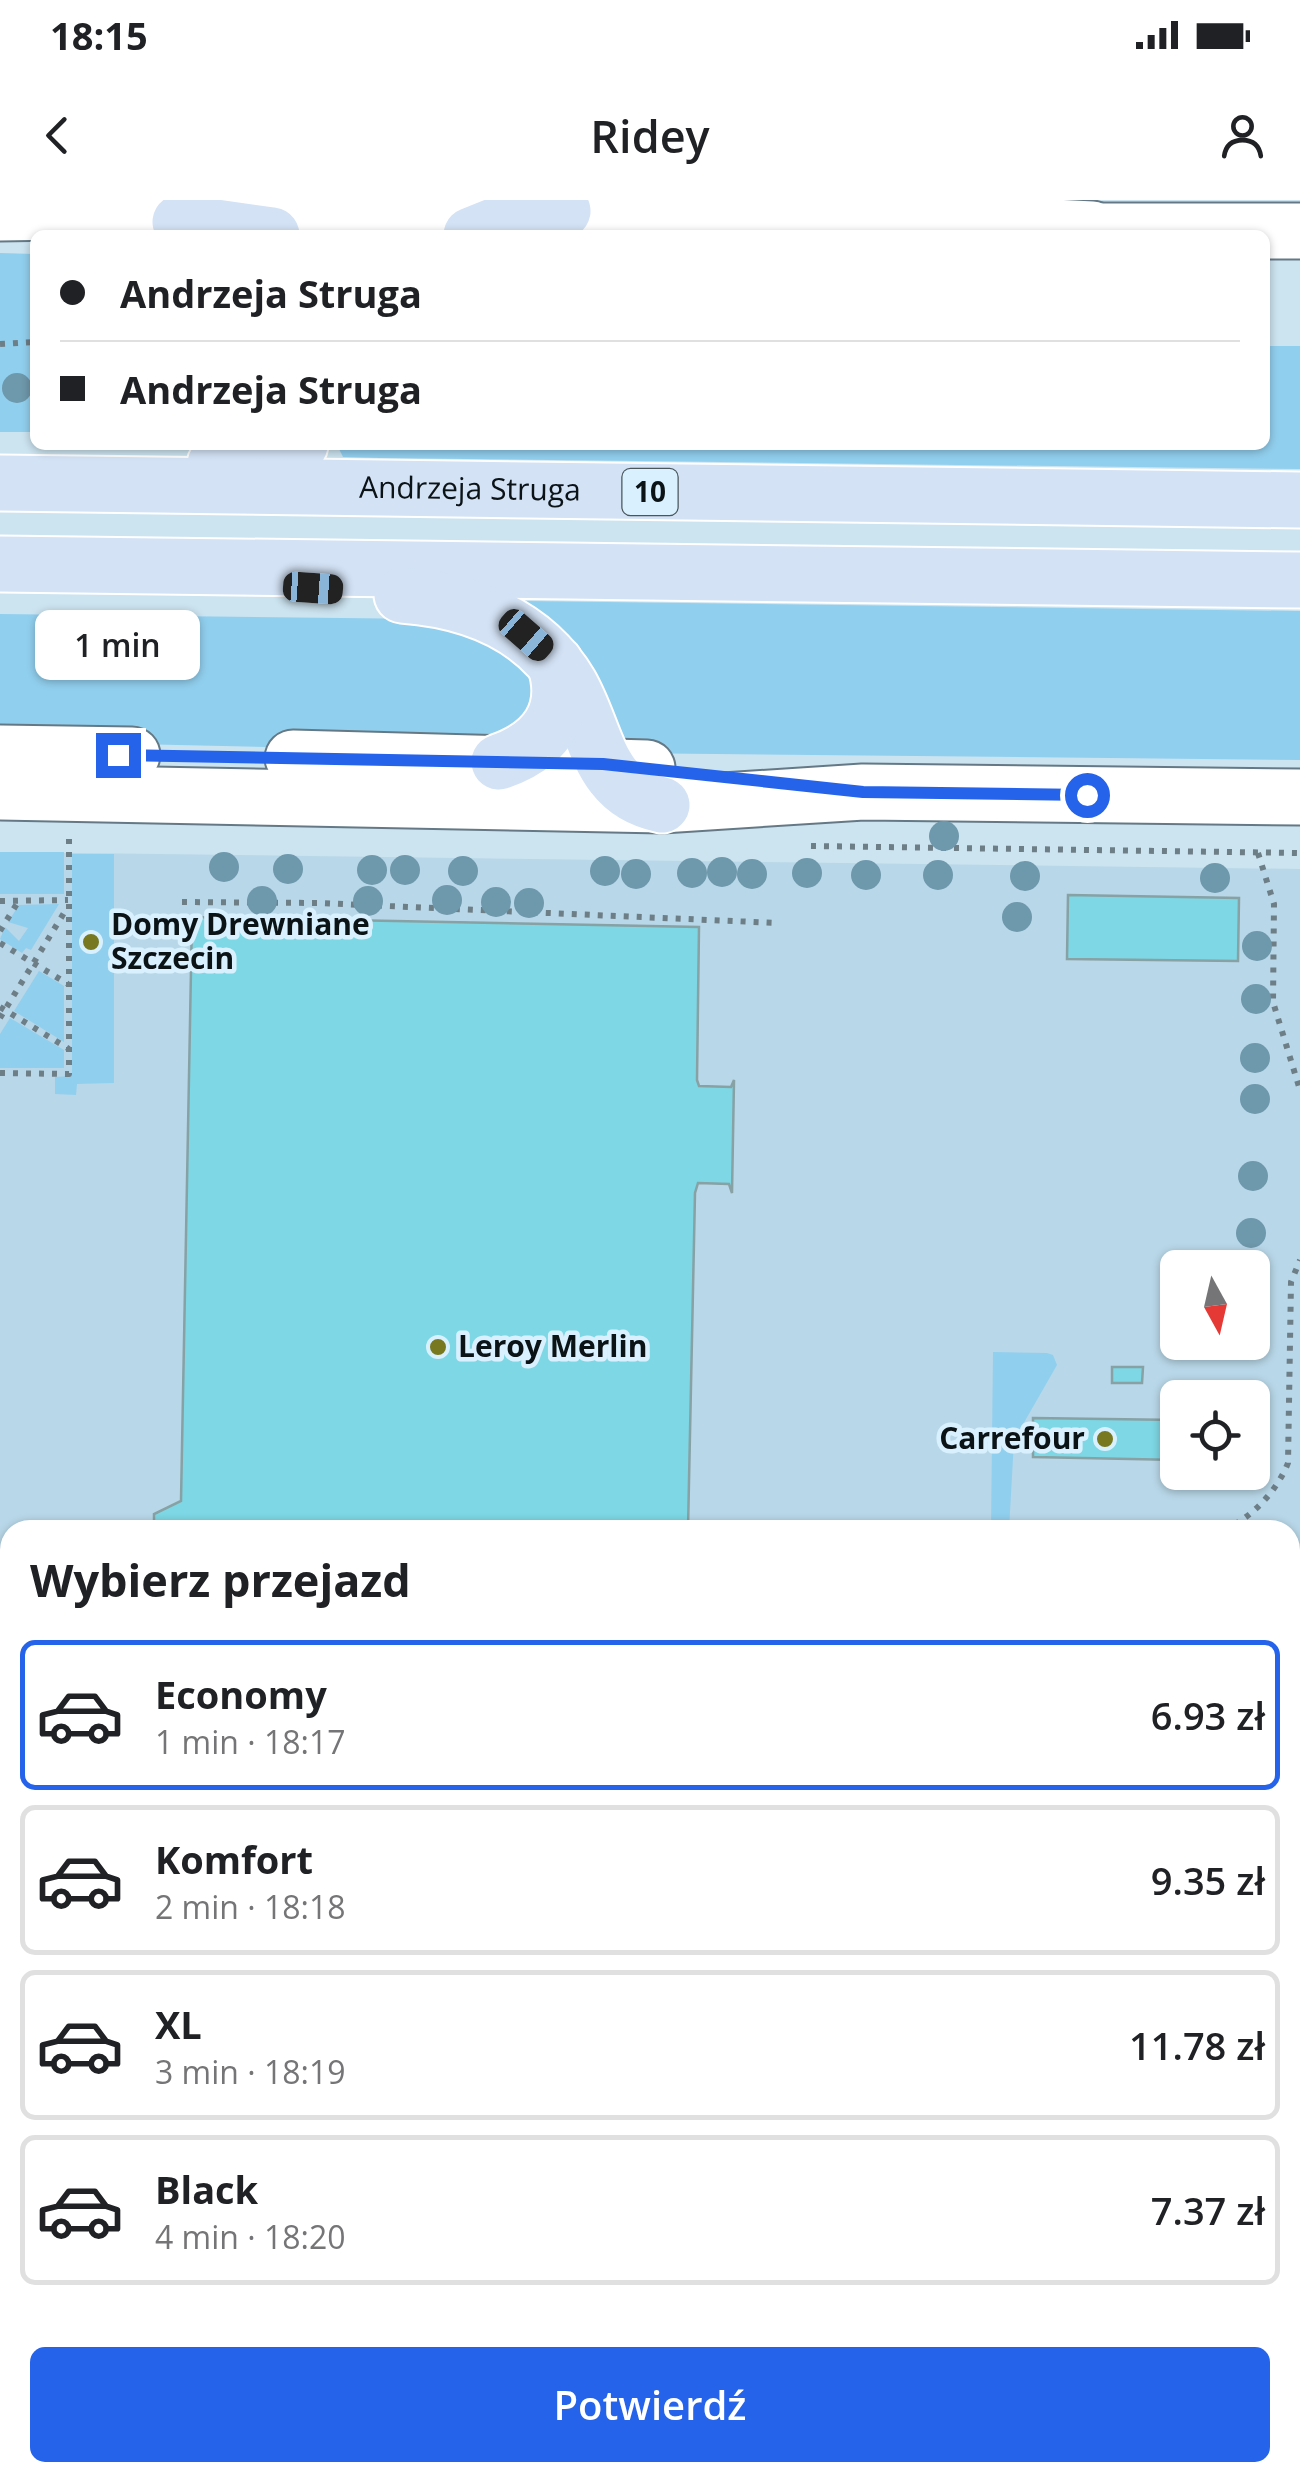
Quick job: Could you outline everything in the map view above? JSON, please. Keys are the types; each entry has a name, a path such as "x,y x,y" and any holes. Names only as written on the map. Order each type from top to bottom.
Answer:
{"main road":[{"path":"482,230 562,211"},
{"path":"180,222 237,230"},
{"path":"0,481 186,468 275,450"},
{"name":"Andrzeja Struga","path":"0,481 1300,500"},
{"path":"0,565 1300,580"},
{"path":"0,565 439,598 469,606 511,625 555,663 576,698 603,764 622,789 662,805"},
{"path":"499,762 528,749 552,727 561,702 555,663"}],"street":[{"path":"0,214 310,208 562,211 882,216 1092,230"},
{"path":"93,215 275,230"},
{"path":"1270,231 1300,231"},
{"path":"0,753 603,764 863,792"},
{"path":"0,792 662,805 863,792 1300,797"}],"path":[{"path":"0,344 30,342"},
{"path":"0,1073 69,1074 69,830"},
{"path":"1258,853 1274,904 1273,1002 1300,1090"},
{"path":"0,901 68,904"},
{"path":"0,931 18,901"},
{"path":"182,902 318,902 778,923"},
{"path":"0,1018 2,1008 68,904"},
{"path":"0,943 69,985"},
{"path":"2,1008 69,1049"},
{"path":"1245,1520 1282,1478 1288,1463 1291,1282 1300,1260"}],"shaded area":[{"path":"0,253 30,254 30,432 0,432"},
{"path":"1270,346 1300,346 1300,469 343,457 340,450 1270,450"},
{"path":"522,603 1300,611 1300,760 617,753"},
{"path":"0,614 428,619 528,662 536,693 520,729 446,751 0,741"},
{"path":"0,852 1300,869 1300,1520 0,1520"},
{"path":"0,852 64,852 64,894 0,894"},
{"path":"72,854 114,854 114,1083 77,1084 76,1095 55,1094 55,1077 72,1076"},
{"path":"59,904 31,950 26,948 22,953 0,939 5,927 19,941 28,928 8,922 19,905"},
{"path":"39,971 64,986 64,1042 14,1011"},
{"path":"10,1018 64,1050 64,1068 0,1068 0,1034"},
{"path":"993,1352 1053,1355 1057,1365 1014,1440 1010,1520 991,1520"}],"building":[{"path":"1068,895 1239,898 1238,961 1067,959"},
{"name":"Leroy Merlin","path":"192,917 699,927 697,1080 699,1086 731,1087 734,1080 732,1193 729,1184 698,1183 695,1193 688,1520 154,1520 154,1514 181,1501"},
{"path":"1112,1367 1143,1367 1142,1383 1112,1383"},
{"name":"Carrefour","path":"1033,1418 1160,1420 1160,1460 1033,1457"}],"place":[{"name":"Domy Drewniane Szczecin","path":"91,942"},
{"name":"Leroy Merlin","path":"438,1347"},
{"name":"Carrefour","path":"1105,1439"}],"route":[{"path":"118,755 603,764 863,792 1087,795"}]}
